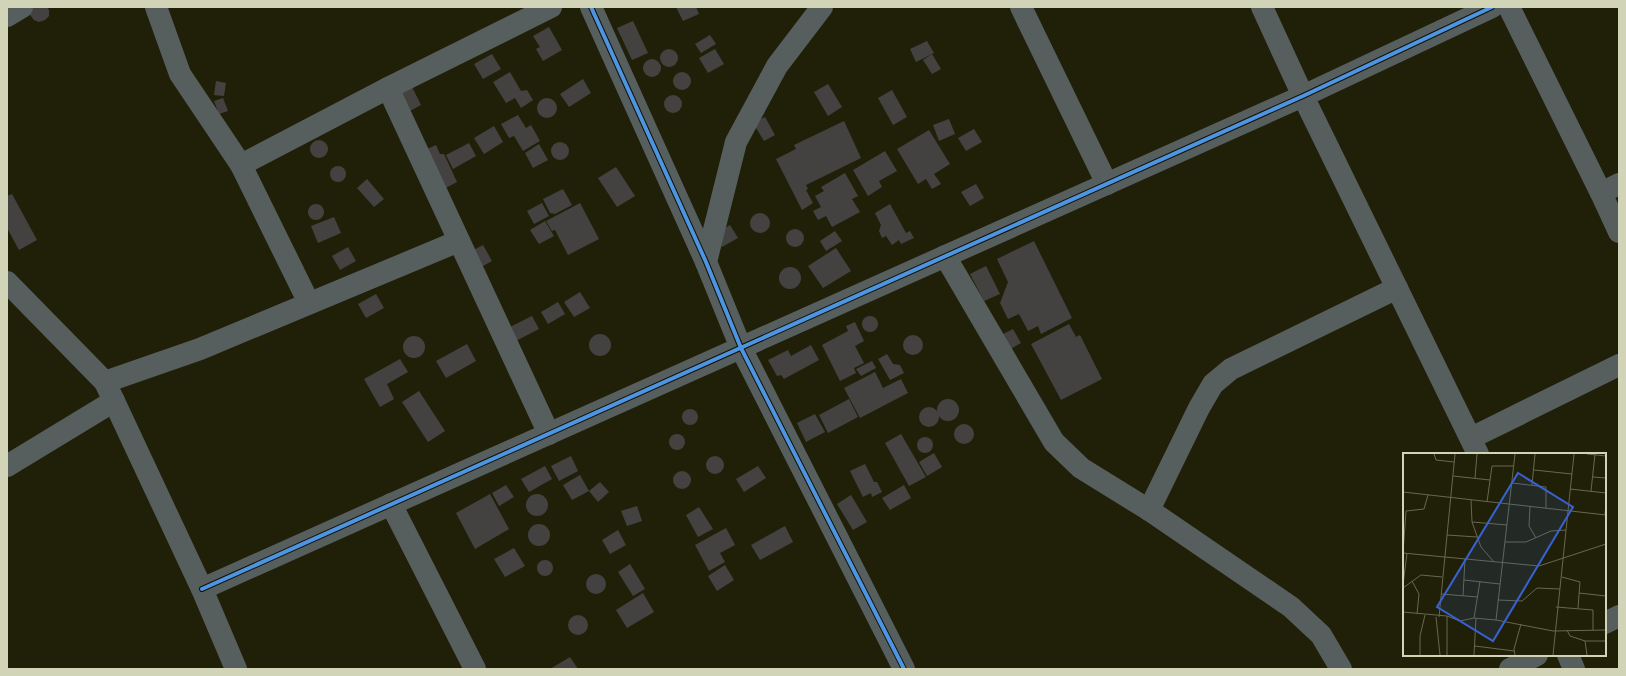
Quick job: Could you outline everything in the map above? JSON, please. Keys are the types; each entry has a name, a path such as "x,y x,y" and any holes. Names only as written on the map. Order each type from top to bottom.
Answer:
{"street":[{"path":"7,16 22,7"},
{"path":"156,7 180,74 241,165 309,303"},
{"path":"241,165 388,88 551,7"},
{"path":"590,7 706,262 741,348 904,669"},
{"path":"706,262 736,142 777,66 822,7"},
{"path":"1021,7 1107,184"},
{"path":"1262,7 1303,96 1475,446 1619,365"},
{"path":"202,589 1303,96 1492,7"},
{"path":"1509,7 1610,188 1619,232"},
{"path":"388,88 549,434"},
{"path":"7,466 109,392 200,349 459,241"},
{"path":"945,256 1054,442 1081,468 1149,510 1291,607 1321,635 1341,669"},
{"path":"7,282 109,392 202,589 236,669"},
{"path":"1149,510 1199,408 1213,384 1231,369 1397,288"},
{"path":"391,504 475,669"},
{"path":"1606,622 1619,616"},
{"path":"1510,669 1534,656"},
{"path":"1568,656 1574,669"}],"building":[{"path":"32,7 47,7 49,10 49,16 45,20 39,22 34,20 30,15"},
{"path":"676,7 696,7 699,14 683,21"},
{"path":"633,21 648,53 632,60 617,28"},
{"path":"549,27 562,50 543,61 536,49 540,47 533,36"},
{"path":"710,35 716,44 701,53 695,44"},
{"path":"927,41 934,53 916,62 910,49"},
{"path":"669,49 673,50 677,54 677,62 673,66 669,67 665,66 661,62 660,58 661,54 665,50"},
{"path":"715,49 724,64 708,73 699,58"},
{"path":"492,54 501,69 483,79 474,64"},
{"path":"932,54 941,69 932,74 923,60"},
{"path":"652,59 658,62 661,68 658,74 652,77 646,74 643,68 646,62"},
{"path":"510,72 521,91 527,90 533,100 521,108 515,98 506,103 493,82"},
{"path":"682,72 688,75 691,81 688,87 682,90 676,87 673,81 676,75"},
{"path":"583,79 591,93 569,107 560,94"},
{"path":"216,81 226,83 224,96 214,95"},
{"path":"828,84 842,107 828,116 814,92"},
{"path":"412,87 421,105 410,111 395,96"},
{"path":"892,90 907,117 893,125 878,98"},
{"path":"669,95 677,95 682,100 680,111 677,113 669,113 664,108 664,100"},
{"path":"223,98 228,111 219,114 214,101"},
{"path":"543,98 551,98 557,104 557,112 551,118 543,118 537,112 537,104"},
{"path":"518,115 526,128 531,125 540,141 523,151 514,136 509,138 501,124"},
{"path":"765,117 775,135 764,141 753,123"},
{"path":"949,119 955,134 939,141 933,125"},
{"path":"844,121 861,158 806,185 808,189 806,190 813,203 802,210 776,159 796,149 794,145"},
{"path":"494,126 503,142 484,154 474,138"},
{"path":"974,129 982,142 966,151 958,138"},
{"path":"929,130 950,164 934,174 941,184 932,189 926,179 918,184 897,149"},
{"path":"315,140 323,140 328,145 326,156 323,158 315,158 310,153 310,145"},
{"path":"560,142 566,145 569,151 566,157 560,160 554,157 551,151 554,145"},
{"path":"469,143 476,156 453,169 446,155"},
{"path":"539,144 548,160 533,168 525,153"},
{"path":"436,145 440,154 444,154 457,182 442,190 423,151"},
{"path":"885,151 897,171 879,181 882,187 868,196 853,170"},
{"path":"335,166 341,166 346,171 344,180 341,182 335,182 330,177 330,171"},
{"path":"616,167 635,196 617,207 598,178"},
{"path":"845,173 858,196 852,199 860,212 832,227 826,216 818,220 813,211 821,207 815,196 824,191 821,187"},
{"path":"367,179 384,199 374,207 357,188"},
{"path":"976,184 984,198 970,206 961,192"},
{"path":"563,189 572,205 555,214 550,213 543,199"},
{"path":"12,194 37,240 19,250 7,228 7,196"},
{"path":"542,203 549,216 534,224 527,211"},
{"path":"580,203 599,239 568,255 555,230 552,231 546,221"},
{"path":"316,204 323,209 324,212 319,219 316,220 309,215 308,212 313,205"},
{"path":"890,204 906,233 910,231 914,238 901,244 899,240 892,245 886,236 882,238 879,231 881,225 875,213"},
{"path":"756,213 764,213 770,219 770,227 764,233 756,233 750,227 750,219"},
{"path":"334,217 341,233 318,243 311,226"},
{"path":"545,221 554,236 539,244 530,230"},
{"path":"730,225 738,238 722,247 714,234"},
{"path":"795,229 801,232 804,238 801,244 795,247 789,244 786,238 789,232"},
{"path":"835,231 842,241 826,251 820,241"},
{"path":"1034,241 1072,318 1041,334 1038,326 1028,331 1019,314 1008,319 1000,303 1008,282 997,259"},
{"path":"483,245 492,261 476,270 468,253"},
{"path":"348,247 356,261 340,270 332,256"},
{"path":"836,248 851,271 823,288 808,266"},
{"path":"986,266 1000,294 984,301 970,274"},
{"path":"790,267 798,270 801,278 798,286 790,289 782,286 779,278 782,270"},
{"path":"580,292 590,308 574,317 564,302"},
{"path":"376,294 384,308 366,318 358,304"},
{"path":"558,302 565,314 548,324 541,312"},
{"path":"532,316 539,329 510,344 504,330"},
{"path":"867,316 873,316 878,321 876,330 873,332 867,332 862,327 862,321"},
{"path":"855,322 864,341 855,346 864,363 854,368 856,373 840,381 822,345 848,331 846,326"},
{"path":"1069,324 1076,337 1080,335 1102,379 1061,400 1031,344"},
{"path":"1013,329 1021,343 1007,351 999,336"},
{"path":"600,334 608,337 611,345 608,353 600,356 592,353 589,345 592,337"},
{"path":"913,335 920,338 923,345 920,352 913,355 906,352 903,345 906,338"},
{"path":"414,336 422,339 425,347 422,355 414,358 406,355 403,347 406,339"},
{"path":"467,344 476,361 446,378 436,361"},
{"path":"811,345 819,360 784,379 781,375 777,376 768,360 788,350 791,356"},
{"path":"887,354 893,364 900,365 904,373 890,380 878,359"},
{"path":"400,359 408,372 387,384 394,399 380,407 364,379"},
{"path":"872,361 876,368 861,376 856,369"},
{"path":"875,372 883,388 901,379 908,393 860,418 844,388"},
{"path":"419,391 445,431 428,442 402,402"},
{"path":"849,399 858,417 828,433 819,415"},
{"path":"948,399 956,402 959,410 956,418 948,421 940,418 937,410 940,402"},
{"path":"929,407 936,410 939,417 936,424 929,427 922,424 919,417 922,410"},
{"path":"690,409 696,411 698,417 696,423 690,425 684,423 682,417 684,411"},
{"path":"815,414 825,432 806,442 797,423"},
{"path":"964,424 971,427 974,434 971,441 964,444 957,441 954,434 957,427"},
{"path":"677,434 683,436 685,442 683,448 677,450 671,448 669,442 671,436"},
{"path":"901,434 926,477 909,486 885,443"},
{"path":"925,437 932,442 933,445 928,452 925,453 918,448 917,445 922,438"},
{"path":"934,453 942,467 927,476 919,462"},
{"path":"571,456 578,471 559,481 551,466"},
{"path":"711,456 719,456 724,461 722,472 719,474 711,474 706,469 706,461"},
{"path":"865,464 874,482 877,482 882,492 872,497 871,493 863,497 850,471"},
{"path":"545,466 552,479 529,492 521,479"},
{"path":"758,466 766,478 744,492 736,479"},
{"path":"682,471 688,474 691,480 688,486 682,489 676,486 673,480 676,474"},
{"path":"580,475 589,491 572,500 563,485"},
{"path":"600,482 609,492 598,502 589,491"},
{"path":"506,485 514,497 499,506 492,493"},
{"path":"904,485 911,498 890,510 882,498"},
{"path":"490,494 509,529 475,549 456,513"},
{"path":"533,494 541,494 548,501 548,509 541,516 533,516 526,509 526,501"},
{"path":"851,495 867,522 853,530 837,504"},
{"path":"637,506 642,521 627,526 621,511"},
{"path":"699,507 713,529 698,537 686,515"},
{"path":"539,524 543,525 549,531 549,539 543,545 539,546 535,545 529,539 528,535 529,531 535,525"},
{"path":"785,526 793,542 760,560 751,545"},
{"path":"726,528 735,545 720,553 725,562 709,571 695,545"},
{"path":"618,530 626,545 610,554 602,540"},
{"path":"514,548 525,566 505,577 494,559"},
{"path":"542,560 548,560 553,565 551,574 548,576 542,576 537,571 537,565"},
{"path":"630,564 645,589 633,596 618,572"},
{"path":"725,565 734,580 717,591 708,576"},
{"path":"596,574 603,577 606,584 603,591 596,594 589,591 586,584 589,577"},
{"path":"643,593 654,612 627,628 616,610"},
{"path":"578,615 585,618 588,625 585,632 578,635 571,632 568,625 571,618"},
{"path":"570,657 578,669 550,669"}],"cycle path":[{"path":"591,7 706,262 741,348 904,669"},
{"path":"202,589 1303,96 1492,7"}]}
